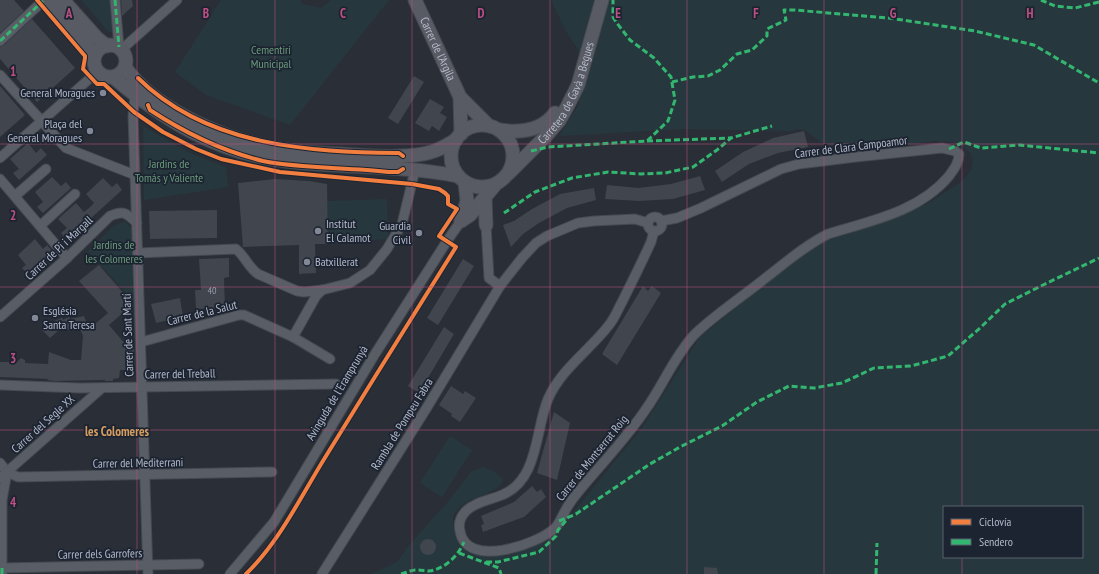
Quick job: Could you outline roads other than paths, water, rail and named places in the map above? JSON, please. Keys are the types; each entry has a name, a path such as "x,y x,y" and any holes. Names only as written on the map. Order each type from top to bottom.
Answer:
{"main road":[{"path":"48,0 87,45 94,57"},
{"path":"64,0 97,38 116,48 126,60 125,67 122,72 114,77"},
{"name":"Carrer de l'Argila","path":"415,0 460,98 494,128"},
{"name":"Carretera de Gavà a Begues","path":"494,128 510,131 534,129 543,125 553,116 570,88 581,57 596,0"},
{"name":"Carretera de Gavà a Begues","path":"508,174 545,137 559,121 567,107 578,86 602,0"},
{"path":"116,48 98,50 94,57 94,67 98,72 104,76 114,77 135,95 167,118 211,141 247,153 285,161 444,173 480,187 495,185"},
{"path":"125,67 135,80 145,89 168,106 189,118 234,138 286,150 352,155 403,156 431,152 474,126 494,128 508,138 513,152 513,163 508,174 495,185 466,218"},
{"name":"Carrer de l'Argila","path":"458,137 460,98"},
{"path":"458,137 452,147 451,158 454,170 462,179 467,201 466,218"},
{"path":"485,198 486,225"},
{"path":"466,218 480,218 486,225"}],"street":[{"path":"0,41 44,0"},
{"path":"115,0 116,48"},
{"path":"116,48 177,0"},
{"path":"0,158 98,72"},
{"path":"0,75 66,148 135,175"},
{"name":"Carrer de Sant Martí","path":"135,95 133,116 148,570"},
{"name":"Carrer de Clara Campoamor","path":"661,221 676,218 701,208 781,169 799,164 935,148 949,149 959,154"},
{"name":"Carrer de Montserrat Roig","path":"654,231 651,242 611,322 594,344 556,383 547,401 533,459 520,482 504,494 471,507 461,516 459,522 460,534 464,542 476,550 489,552 522,545 540,538 555,528 576,494 648,408 680,353 695,335 790,258 821,237 896,212 930,194 945,180 957,165 959,154"},
{"path":"15,196 46,169"},
{"path":"138,253 236,249 243,254 252,270 297,291 308,292 350,284 370,270 387,249 402,224 415,170"},
{"path":"0,179 67,258"},
{"path":"40,226 75,194"},
{"name":"Carrer de Pi i Margall","path":"0,317 67,258 110,216 119,212 127,214 137,223"},
{"name":"Avinguda de l'Eramprunyà","path":"230,574 274,522 375,354 447,241 466,218"},
{"path":"658,218 661,221 660,228 654,231 649,229 648,223 650,219 658,218"},
{"path":"486,225 489,278 500,286 536,243 556,232 578,223 594,221 635,219 648,223"},
{"name":"Rambla de Pompeu Fabra","path":"322,574 426,409 500,286"},
{"path":"293,337 316,296 322,290"},
{"name":"Carrer de la Salut","path":"141,342 238,315 244,315 293,337 330,359"},
{"name":"Carrer del Treball","path":"0,384 102,388 336,384"},
{"name":"Carrer del Segle XX","path":"3,475 102,388"},
{"path":"0,463 3,475 1,570"},
{"name":"Carrer del Mediterrani","path":"3,475 18,477 272,472"},
{"name":"Carrer dels Garrofers","path":"1,570 148,570 199,564"}],"place":[{"name":"General Moragues","path":"103,93"},
{"name":"Plaça del General Moragues","path":"90,131"},
{"name":"Institut El Calamot","path":"318,231"},
{"name":"Guardia Civil","path":"419,233"},
{"name":"Batxillerat","path":"307,262"},
{"name":"Església Santa Teresa","path":"35,318"}],"district":[{"name":"les Colomeres","path":"117,431"}],"park label":[{"name":"Cementiri Municipal","path":"271,57"},
{"name":"Jardins de Tomás y Valiente","path":"169,171"},
{"name":"Jardins de les Colomeres","path":"114,252"}]}
